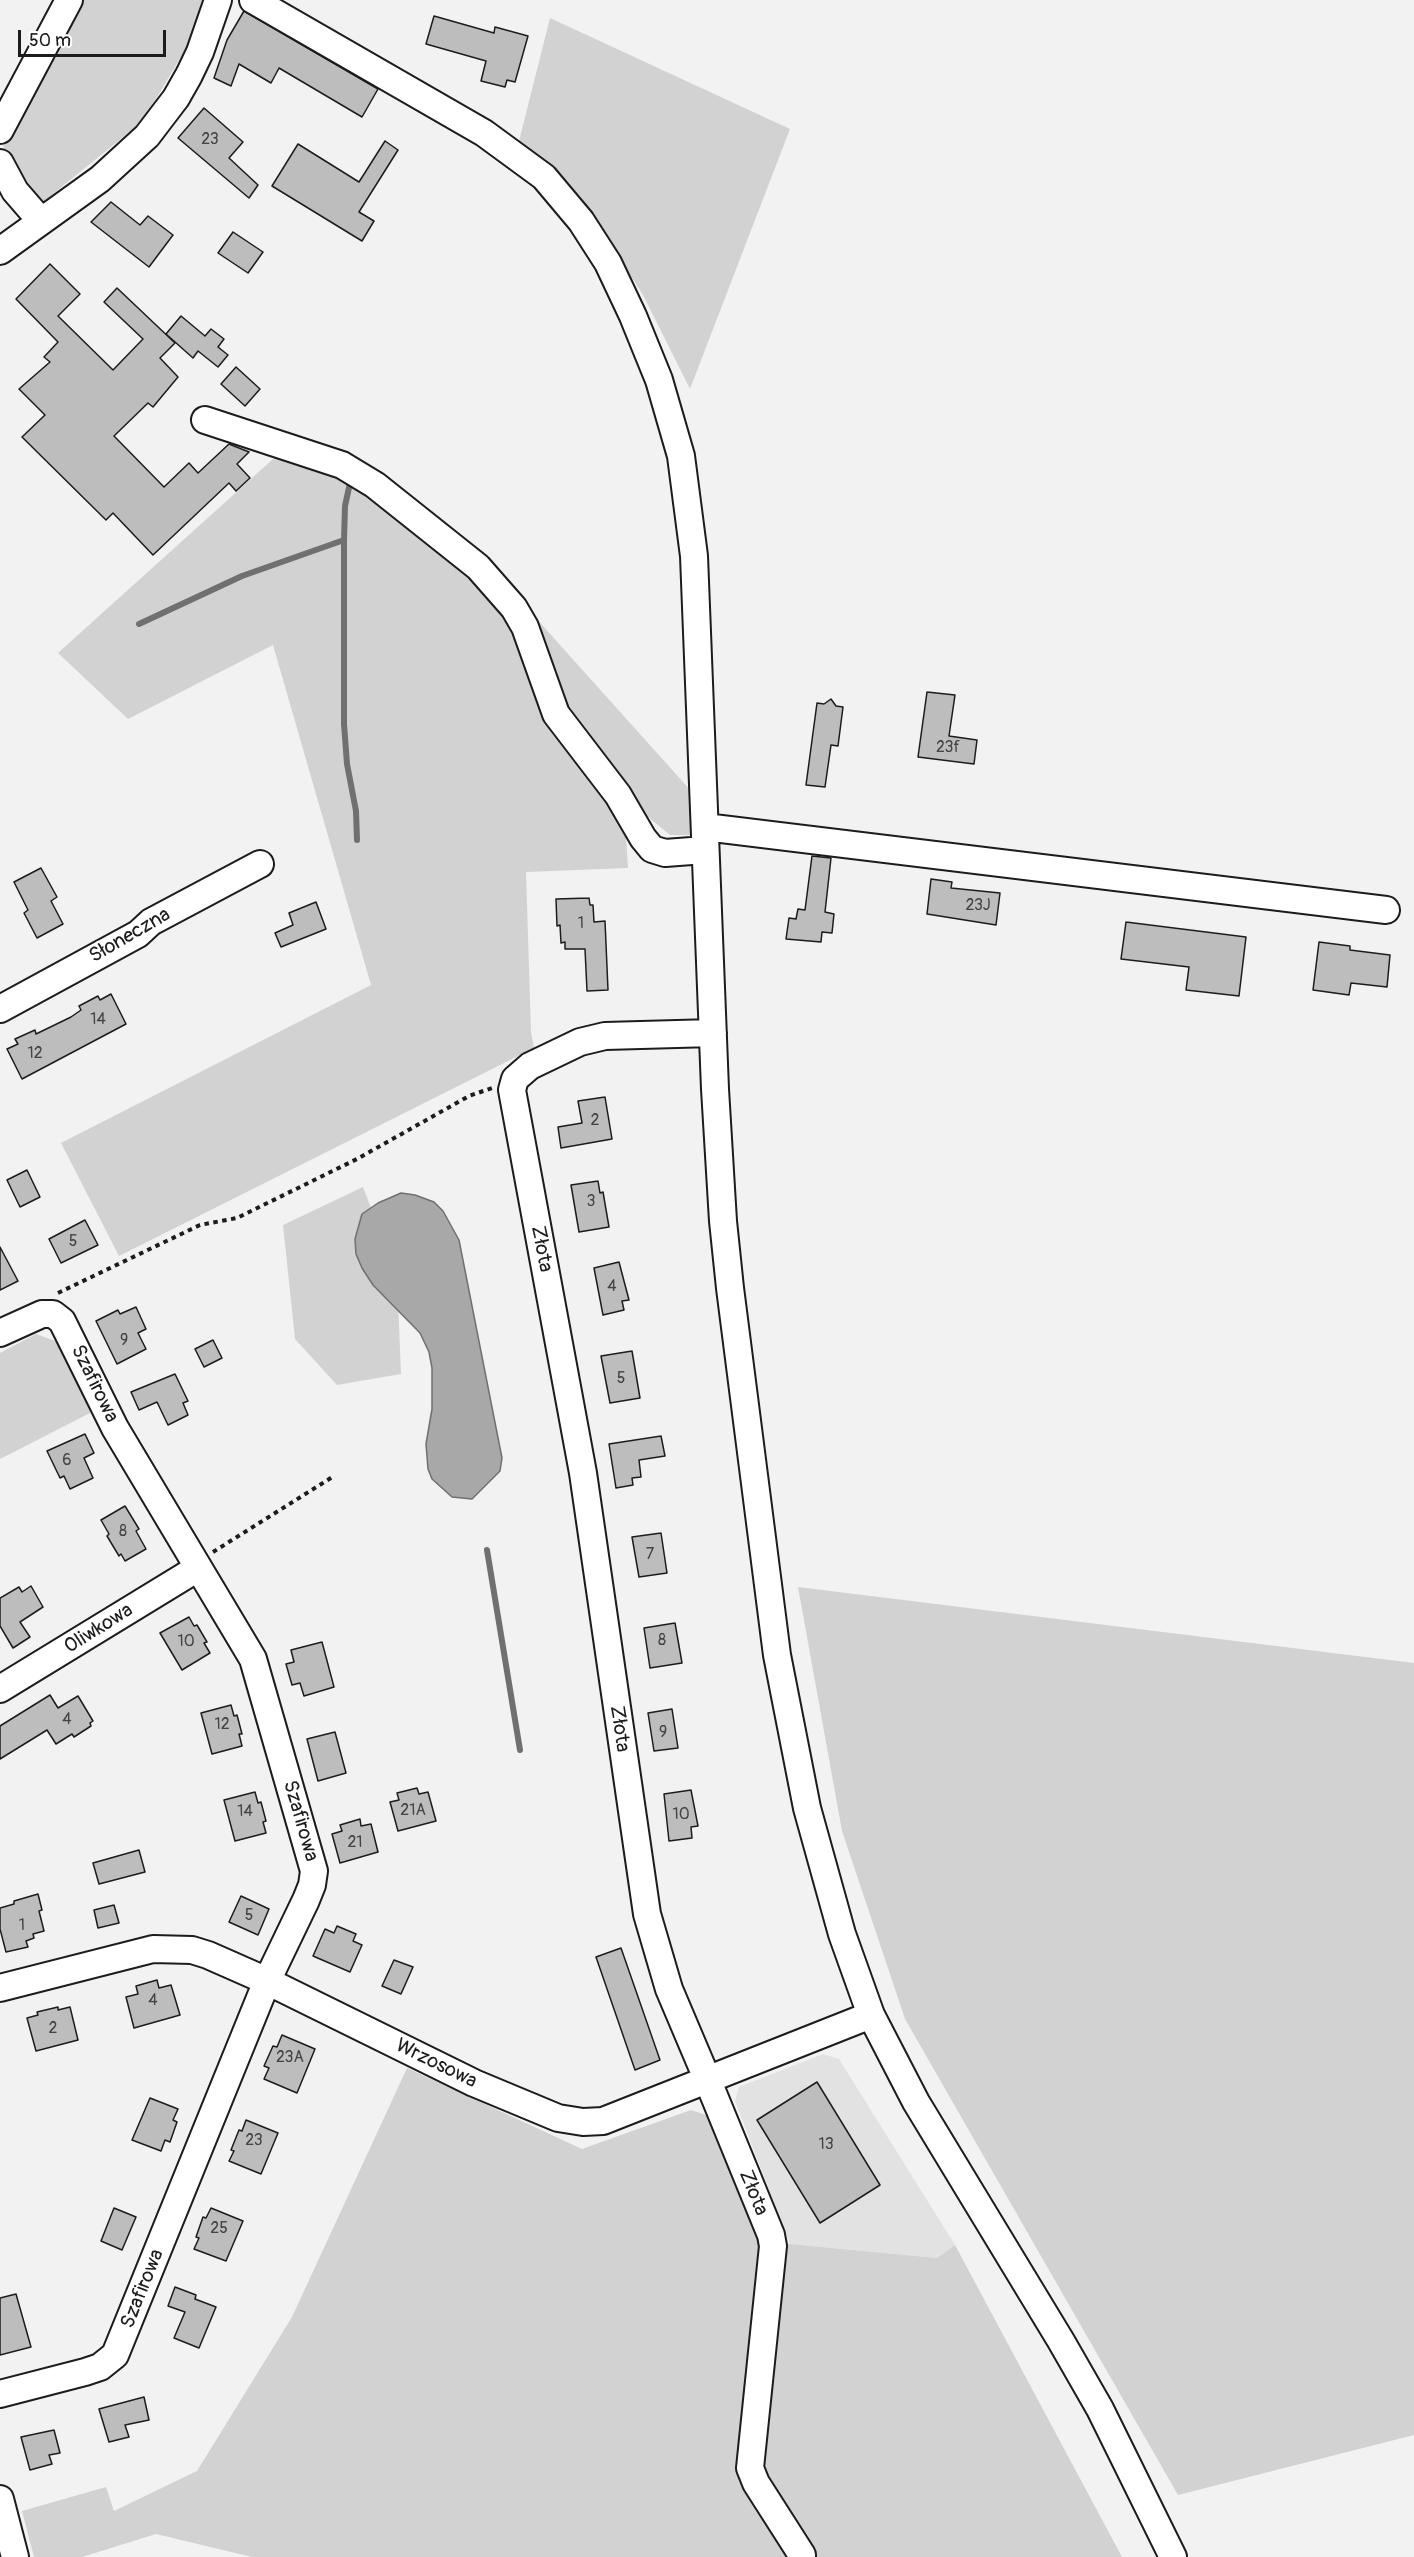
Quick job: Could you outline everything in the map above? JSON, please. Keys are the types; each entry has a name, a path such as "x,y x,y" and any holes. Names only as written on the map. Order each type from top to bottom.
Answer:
{"street":[{"path":"0,130 69,0"},
{"path":"0,251 100,179 131,152 163,117 176,99 196,60 218,0"},
{"path":"253,0 484,133 544,177 581,220 608,264 633,316 659,380 681,456 694,556 713,1033 725,1243 755,1499 777,1655 791,1734 810,1819 842,1934 871,2015 916,2103 1080,2374 1119,2445 1173,2557"},
{"path":"0,163 15,191 41,221"},
{"path":"205,420 342,465 375,485 478,567 498,588 525,627 556,714 618,795 642,838 652,849 665,853 705,838 1386,910"},
{"name":"Słoneczna","path":"0,1009 138,934 151,922 260,864"},
{"path":"515,1079 530,1066 580,1042 605,1036 713,1033"},
{"name":"Złota","path":"515,1079 512,1090 513,1100 583,1473 645,1905 669,1989 773,2246 750,2468 756,2483 802,2555"},
{"name":"Szafirowa","path":"0,1333 42,1314 53,1314 62,1321 115,1428 202,1563 253,1659 314,1871 306,1900 267,1981 115,2355 100,2367 0,2394"},
{"name":"Oliwkowa","path":"0,1689 202,1563"},
{"name":"Wrzosowa","path":"0,1988 164,1948 192,1950 267,1981 474,2083 558,2118 583,2122 603,2121 871,2015"},
{"path":"0,2499 15,2557"}],"path":[{"path":"50,1296 200,1225 237,1218 357,1159 469,1096 515,1079"},
{"path":"202,1563 334,1476"}],"shaded area":[{"path":"77,0 203,0 186,48 143,121 43,202 7,175 3,141"},
{"path":"550,18 790,129 690,389 643,295 580,196 519,141"},
{"path":"283,450 354,475 496,596 625,822 628,868 526,872 531,1032 534,1048 119,1256 61,1143 371,985 273,645 128,719 58,653"},
{"path":"525,606 692,792 692,835 670,835 634,805 561,712"},
{"path":"363,1187 397,1276 401,1374 337,1385 295,1339 283,1225"},
{"path":"401,1193 434,1202 443,1211 459,1240 502,1458 500,1471 472,1499 452,1497 432,1479 428,1469 426,1444 432,1409 432,1368 429,1352 420,1333 373,1285 356,1254 355,1239 362,1214 378,1203"},
{"path":"36,1334 58,1342 92,1412 0,1459 0,1353"},
{"path":"798,1587 1414,1663 1414,2435 1178,2495 905,2019 842,1831"},
{"path":"823,2054 839,2059 955,2245 937,2258 790,2244 735,2101 739,2087"},
{"path":"407,2068 582,2149 691,2110 709,2116 764,2244 790,2244 937,2258 955,2245 1122,2557 252,2557 156,2534 82,2557 34,2557 22,2511 106,2487 114,2511 197,2471 292,2317"}],"building":[{"path":"244,11 378,89 362,117 279,68 271,83 239,64 231,86 214,78 227,40"},
{"path":"434,16 494,33 495,27 528,36 515,82 507,80 505,87 481,81 486,61 426,44"},
{"path":"204,108 243,142 229,158 258,185 249,198 178,138"},
{"path":"385,141 398,150 359,212 374,221 362,241 272,186 298,144 359,182"},
{"path":"111,202 140,225 148,216 173,235 149,267 91,222"},
{"path":"233,232 263,252 248,273 218,253"},
{"path":"50,264 80,294 58,316 113,370 143,339 104,302 117,288 175,343 160,358 178,377 153,407 148,403 114,436 164,487 189,463 198,473 229,444 249,452 237,464 250,478 236,491 229,483 153,555 113,513 106,520 22,437 45,415 19,389 50,362 44,357 58,342 16,299"},
{"path":"181,316 205,336 211,329 224,339 218,347 228,355 218,367 198,351 193,358 166,334"},
{"path":"236,367 260,389 245,406 221,384"},
{"path":"927,692 955,695 949,736 977,740 974,764 918,757"},
{"path":"831,699 836,706 843,707 838,746 831,745 825,787 806,785 817,703 824,704"},
{"path":"812,856 831,858 825,912 834,914 832,933 822,932 821,942 786,939 789,918 796,919 798,909 805,910"},
{"path":"41,868 57,897 51,901 63,924 37,938 24,913 28,910 14,882"},
{"path":"931,879 952,882 951,888 1000,893 996,925 927,914"},
{"path":"589,898 590,905 593,905 594,922 605,921 608,990 587,991 585,949 565,949 565,942 561,943 560,925 557,926 556,899"},
{"path":"316,902 326,929 281,947 275,933 293,925 289,913"},
{"path":"1126,922 1246,937 1239,996 1186,990 1189,967 1121,959"},
{"path":"1319,942 1350,946 1350,950 1390,955 1387,987 1351,983 1349,995 1313,990"},
{"path":"111,994 126,1024 22,1079 7,1049 18,1044 15,1039 35,1030 36,1034 71,1017 81,1010 79,1006 98,996 100,1000"},
{"path":"605,1097 612,1139 561,1148 558,1127 582,1123 578,1101"},
{"path":"27,1170 40,1197 20,1207 7,1180"},
{"path":"598,1181 600,1193 603,1192 609,1227 579,1232 571,1185"},
{"path":"85,1220 98,1245 61,1263 49,1239"},
{"path":"0,1247 18,1281 0,1290"},
{"path":"619,1262 629,1300 622,1301 624,1310 603,1315 594,1268"},
{"path":"136,1307 146,1329 138,1333 146,1349 117,1364 96,1321 118,1310 120,1314"},
{"path":"213,1340 222,1358 204,1367 195,1349"},
{"path":"632,1351 640,1398 610,1403 601,1356"},
{"path":"175,1374 188,1401 183,1403 188,1415 168,1425 157,1402 139,1410 131,1392"},
{"path":"85,1434 94,1453 84,1458 93,1478 70,1489 64,1476 60,1478 47,1451"},
{"path":"661,1436 665,1456 639,1460 641,1477 632,1478 633,1485 616,1488 609,1444"},
{"path":"125,1506 139,1529 136,1531 146,1549 125,1561 121,1554 119,1556 107,1536 109,1534 101,1520"},
{"path":"661,1533 667,1573 639,1577 632,1537"},
{"path":"31,1586 43,1607 20,1622 30,1637 13,1648 0,1626 0,1598 19,1587 22,1592"},
{"path":"189,1617 194,1626 197,1625 207,1642 204,1643 210,1653 182,1670 160,1633"},
{"path":"675,1623 682,1663 650,1668 644,1628"},
{"path":"322,1642 334,1687 304,1696 300,1683 292,1685 286,1664 294,1662 291,1650"},
{"path":"50,1695 58,1708 78,1696 93,1721 90,1723 91,1726 74,1737 72,1734 56,1744 47,1730 0,1759 0,1726"},
{"path":"231,1705 234,1716 237,1715 242,1734 239,1734 242,1746 212,1754 201,1713"},
{"path":"672,1709 678,1748 654,1751 648,1713"},
{"path":"335,1732 346,1773 318,1781 307,1739"},
{"path":"417,1788 419,1794 428,1792 436,1821 398,1831 390,1802 399,1800 397,1793"},
{"path":"691,1790 698,1826 691,1827 692,1838 669,1841 664,1794"},
{"path":"255,1792 258,1803 261,1802 266,1821 263,1822 266,1833 235,1841 224,1800"},
{"path":"360,1819 361,1826 371,1824 378,1852 340,1863 332,1834 342,1831 340,1825"},
{"path":"139,1850 145,1872 99,1884 93,1863"},
{"path":"38,1894 44,1931 33,1934 34,1938 26,1941 28,1947 6,1952 0,1929 0,1908"},
{"path":"241,1896 269,1909 258,1935 229,1922"},
{"path":"114,1905 119,1923 98,1928 94,1910"},
{"path":"337,1926 356,1934 353,1941 362,1945 350,1972 313,1956 325,1929 334,1933"},
{"path":"621,1948 660,2060 635,2070 596,1957"},
{"path":"394,1960 413,1967 401,1994 382,1986"},
{"path":"157,1980 159,1988 171,1985 180,2015 134,2028 126,1997 138,1994 136,1986"},
{"path":"58,2007 58,2010 70,2007 78,2040 36,2051 27,2018 38,2015 37,2012"},
{"path":"282,2035 315,2049 297,2093 264,2079 269,2068 264,2066 273,2046 277,2047"},
{"path":"817,2082 880,2185 820,2223 757,2120"},
{"path":"150,2098 178,2109 173,2120 177,2122 170,2142 165,2140 161,2151 132,2140"},
{"path":"246,2120 278,2133 261,2174 229,2161 239,2130 242,2131"},
{"path":"114,2208 136,2217 122,2250 101,2241"},
{"path":"211,2208 243,2221 226,2261 194,2249 199,2238 196,2237 203,2217 206,2218"},
{"path":"175,2287 196,2295 195,2299 216,2307 199,2348 174,2338 185,2312 168,2306"},
{"path":"16,2294 31,2347 0,2355 0,2298"},
{"path":"144,2397 149,2420 125,2425 129,2437 109,2442 99,2409"},
{"path":"54,2430 60,2453 49,2455 52,2464 30,2470 21,2437"}],"waterway":[{"path":"350,483 345,506 344,540 344,724 347,764 356,811 357,840"},
{"path":"139,624 242,576 344,540"},
{"path":"487,1550 520,1750"}]}
